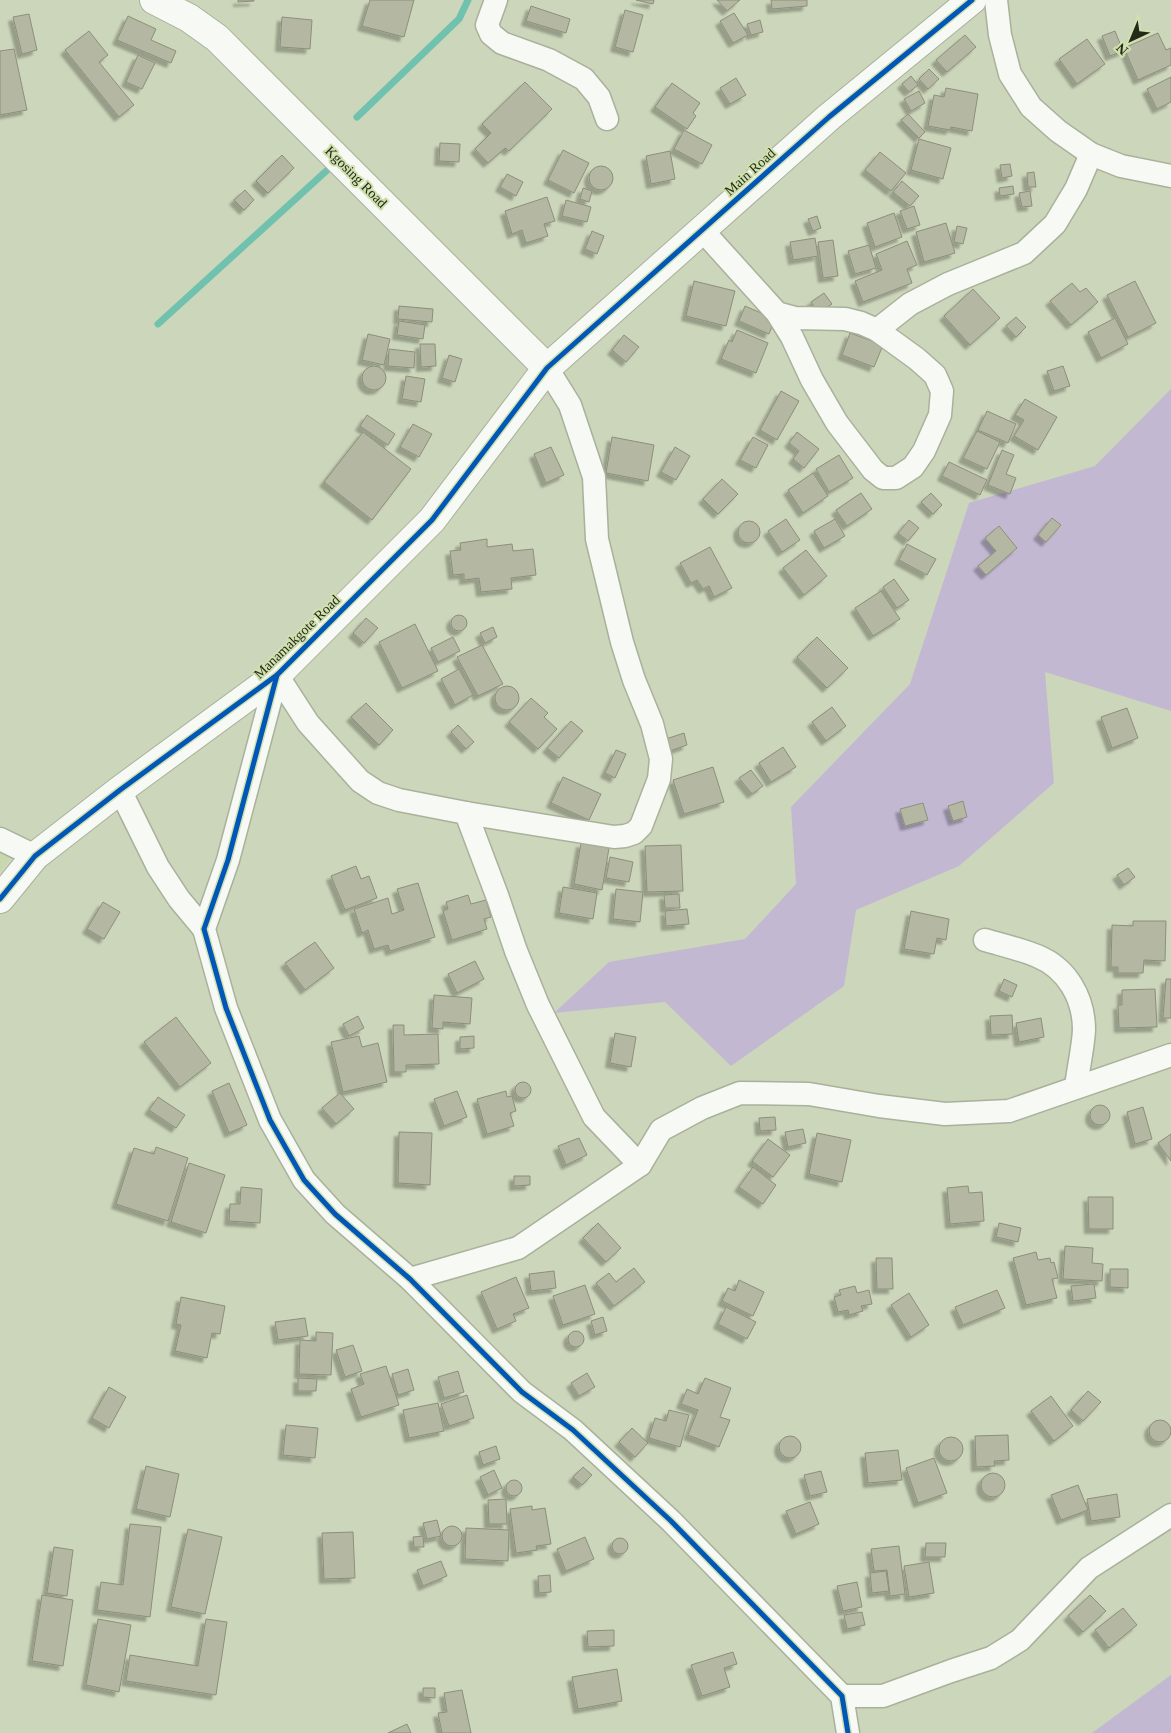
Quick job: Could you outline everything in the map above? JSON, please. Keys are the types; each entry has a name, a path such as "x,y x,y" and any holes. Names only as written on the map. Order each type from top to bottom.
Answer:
{"street":[{"name":"Kgosing Road","path":"154,0 189,18 217,38 547,368"},
{"path":"496,0 487,25 491,34 502,43 548,60 584,79 599,97 607,119"},
{"name":"Main Road","path":"547,368 830,116 972,0"},
{"path":"996,0 1000,35 1010,74 1031,107 1058,131 1090,154 1121,166 1171,176"},
{"path":"877,330 910,304 948,284 1024,253 1054,224 1076,189 1090,154"},
{"path":"702,230 777,313 792,337 812,380 837,423 873,470 883,478 896,478 913,467 924,451 940,415 942,391 935,374 877,330 861,323 845,319 795,318 777,313"},
{"name":"Manamakgote Road","path":"0,900 35,856 120,790 277,675 432,520 547,368"},
{"path":"277,675 308,723 360,781 378,793 399,800 466,813 614,837 634,833 641,826 659,779 661,759 652,724 634,680 622,642 597,539 594,477 570,405 547,368"},
{"path":"204,929 228,860 277,675"},
{"path":"120,790 158,867 179,899 204,929 226,1008 270,1120 304,1180 335,1214 410,1279 522,1392 573,1430 671,1521 842,1696 848,1733"},
{"path":"466,813 516,951 542,1013 594,1117 640,1165"},
{"path":"0,840 35,856"},
{"path":"985,940 1038,956 1056,967 1072,983 1081,1006 1084,1029 1076,1087"},
{"path":"410,1279 518,1248 640,1165 662,1130 702,1108 740,1093 810,1094 879,1106 945,1114 1010,1111 1171,1055"},
{"path":"842,1696 883,1696 992,1658 1020,1640 1089,1568 1171,1515"}],"shaded area":[{"path":"1171,389 1171,711 1045,672 1054,783 959,866 856,910 844,986 731,1066 665,1002 554,1013 609,962 745,939 796,884 791,807 910,684 969,503 1095,466"},
{"path":"0,839 16,847 0,872"},
{"path":"1171,1675 1171,1733 1092,1733"}],"building":[{"path":"238,0 254,0 254,1 238,2"},
{"path":"370,0 414,0 404,37 362,26"},
{"path":"636,0 654,0 653,4"},
{"path":"717,0 740,0 727,11"},
{"path":"771,0 807,0 807,6 772,9"},
{"path":"531,6 570,19 566,33 526,21"},
{"path":"625,10 643,15 633,52 615,47"},
{"path":"734,13 748,35 733,43 720,21"},
{"path":"29,14 37,50 22,54 13,17"},
{"path":"128,16 156,29 151,40 176,51 171,63 117,40"},
{"path":"282,17 312,20 310,49 280,47"},
{"path":"760,20 763,32 751,35 747,24"},
{"path":"89,31 108,55 99,62 134,105 119,117 65,50"},
{"path":"1115,31 1123,51 1110,56 1102,36"},
{"path":"1158,33 1166,50 1171,48 1171,65 1138,80 1124,48"},
{"path":"965,35 976,47 947,72 936,60"},
{"path":"1087,39 1105,64 1077,84 1059,59"},
{"path":"14,49 27,110 0,115 0,51"},
{"path":"138,55 155,63 142,89 126,82"},
{"path":"929,69 939,79 928,89 919,79"},
{"path":"911,76 918,85 909,92 902,84"},
{"path":"1171,77 1171,102 1157,109 1147,89"},
{"path":"736,78 746,95 730,104 720,88"},
{"path":"525,82 552,109 509,151 505,148 488,163 475,149 491,133 482,124"},
{"path":"672,83 700,103 693,113 696,116 687,129 655,107"},
{"path":"946,88 978,94 972,131 951,127 950,130 928,126 934,95 944,97"},
{"path":"919,91 925,103 911,111 904,99"},
{"path":"908,114 925,132 919,138 901,120"},
{"path":"684,130 712,145 702,164 674,149"},
{"path":"919,139 951,148 943,179 911,170"},
{"path":"440,143 460,144 459,162 439,161"},
{"path":"563,150 589,163 574,193 548,180"},
{"path":"670,151 675,179 651,184 646,156"},
{"path":"880,152 906,173 891,191 865,170"},
{"path":"282,155 294,168 268,193 256,181"},
{"path":"1010,164 1012,176 1002,178 1000,165"},
{"path":"601,166 610,169 613,178 610,187 601,190 592,187 589,178 592,169"},
{"path":"1034,172 1036,187 1028,187 1027,173"},
{"path":"507,174 523,182 516,196 500,187"},
{"path":"902,181 919,196 910,206 893,192"},
{"path":"1013,186 1014,194 1000,196 999,188"},
{"path":"583,188 592,191 589,202 580,199"},
{"path":"245,190 254,200 244,210 234,200"},
{"path":"1030,191 1032,206 1022,207 1019,193"},
{"path":"547,197 555,221 544,224 548,236 526,243 522,230 512,234 505,211"},
{"path":"566,200 591,207 587,222 562,216"},
{"path":"914,206 920,225 907,229 900,211"},
{"path":"894,213 902,237 875,247 867,223"},
{"path":"817,216 821,228 813,231 808,219"},
{"path":"946,223 955,253 924,262 916,232"},
{"path":"957,226 967,228 963,244 954,242"},
{"path":"592,231 604,236 597,254 585,249"},
{"path":"815,238 818,256 793,260 790,242"},
{"path":"833,240 838,276 823,278 818,242"},
{"path":"907,241 917,265 907,269 912,283 863,302 855,281 882,270 876,254"},
{"path":"869,245 876,268 855,274 848,251"},
{"path":"694,281 735,291 726,326 686,316"},
{"path":"1135,281 1156,323 1128,337 1107,295"},
{"path":"1072,283 1080,292 1086,288 1098,302 1071,325 1050,301"},
{"path":"973,289 1000,318 970,345 944,316"},
{"path":"824,293 832,304 818,313 811,302"},
{"path":"399,306 433,309 432,322 398,319"},
{"path":"745,306 775,319 769,334 739,321"},
{"path":"1016,317 1026,327 1016,337 1006,326"},
{"path":"1115,318 1128,344 1101,358 1088,332"},
{"path":"399,321 425,325 423,339 397,335"},
{"path":"737,330 768,343 756,373 721,359 729,340 732,342"},
{"path":"850,333 883,345 874,367 842,355"},
{"path":"368,334 390,339 384,365 362,360"},
{"path":"624,335 639,347 626,362 612,350"},
{"path":"420,344 435,344 436,366 421,367"},
{"path":"389,349 415,352 414,368 388,366"},
{"path":"449,355 462,359 455,382 442,378"},
{"path":"374,366 382,370 386,378 382,386 374,390 366,386 362,378 366,370"},
{"path":"1063,366 1070,386 1054,391 1047,371"},
{"path":"406,376 425,379 421,402 402,399"},
{"path":"781,391 799,401 777,440 760,430"},
{"path":"1025,399 1057,417 1038,450 1014,436 1024,420 1015,415"},
{"path":"987,411 1016,424 1008,443 978,430"},
{"path":"367,415 395,434 388,445 360,426"},
{"path":"413,424 432,434 419,457 400,447"},
{"path":"977,431 1000,442 987,469 963,458"},
{"path":"363,432 411,469 372,520 324,482"},
{"path":"797,432 819,449 804,468 793,459 799,451 789,443"},
{"path":"612,437 654,445 648,481 606,473"},
{"path":"753,437 768,445 756,468 740,460"},
{"path":"551,447 564,475 546,483 534,454"},
{"path":"675,447 690,456 676,480 661,472"},
{"path":"1002,450 1014,455 1006,474 1016,478 1010,494 988,485"},
{"path":"839,455 853,478 829,492 816,469"},
{"path":"949,462 987,480 980,495 942,476"},
{"path":"813,473 828,496 803,513 788,490"},
{"path":"722,479 738,494 718,514 703,499"},
{"path":"861,493 872,509 847,526 836,510"},
{"path":"931,493 942,505 933,514 921,502"},
{"path":"1052,518 1061,525 1046,542 1038,535"},
{"path":"786,519 800,540 782,552 768,531"},
{"path":"835,519 845,536 824,548 814,531"},
{"path":"909,520 919,528 908,541 898,533"},
{"path":"749,521 759,528 760,532 753,542 749,543 739,536 738,532 745,522"},
{"path":"999,526 1017,548 986,575 978,566 996,551 985,538"},
{"path":"487,539 487,547 512,544 513,551 533,549 536,575 511,578 512,589 481,592 479,578 464,580 464,574 453,575 450,551 461,550 460,543"},
{"path":"907,544 936,559 927,575 899,560"},
{"path":"710,547 732,588 714,597 709,586 703,589 697,580 691,583 680,563"},
{"path":"806,550 827,576 804,595 783,568"},
{"path":"894,579 909,600 897,608 883,587"},
{"path":"881,591 900,619 873,636 855,608"},
{"path":"459,615 465,617 467,623 465,629 459,631 453,629 451,623 453,617"},
{"path":"366,618 378,628 364,643 353,633"},
{"path":"415,624 438,671 402,688 379,642"},
{"path":"493,627 497,637 485,643 480,633"},
{"path":"453,637 460,651 438,662 431,648"},
{"path":"817,637 848,668 827,688 797,657"},
{"path":"482,645 503,684 478,696 457,657"},
{"path":"459,669 473,695 455,705 441,679"},
{"path":"507,686 515,690 519,698 515,706 507,710 499,706 495,698 499,690"},
{"path":"531,698 548,713 544,717 557,729 538,749 509,722"},
{"path":"366,703 393,730 379,745 351,717"},
{"path":"832,707 846,726 826,741 812,722"},
{"path":"1127,708 1138,738 1112,748 1101,717"},
{"path":"571,721 583,731 559,758 547,748"},
{"path":"458,725 474,742 466,749 451,732"},
{"path":"684,733 687,745 670,751 666,739"},
{"path":"783,747 796,767 771,782 759,763"},
{"path":"616,750 626,754 615,778 605,773"},
{"path":"713,767 724,802 684,814 673,780"},
{"path":"751,770 763,786 752,794 739,778"},
{"path":"563,777 601,794 589,820 551,803"},
{"path":"963,801 967,817 953,821 948,806"},
{"path":"923,803 928,820 905,826 900,809"},
{"path":"581,843 609,848 602,890 574,884"},
{"path":"681,845 683,891 647,892 645,846"},
{"path":"610,857 633,862 629,882 606,878"},
{"path":"356,866 361,879 369,876 377,898 345,910 331,876"},
{"path":"1128,868 1135,877 1124,885 1117,875"},
{"path":"418,883 435,937 390,951 388,945 374,949 368,930 362,933 354,909 388,898 392,914 404,910 397,889"},
{"path":"563,887 597,893 593,919 559,913"},
{"path":"616,889 643,892 640,922 613,919"},
{"path":"679,894 680,908 665,908 664,895"},
{"path":"468,895 471,904 486,900 491,917 484,919 487,929 452,940 443,911 448,909 446,902"},
{"path":"103,902 120,912 104,939 87,929"},
{"path":"687,909 689,924 666,926 665,911"},
{"path":"911,911 949,919 946,940 937,938 934,954 904,949"},
{"path":"1133,921 1166,921 1165,961 1144,960 1143,973 1118,973 1118,967 1111,967 1112,925 1133,926"},
{"path":"315,942 334,968 305,990 285,963"},
{"path":"475,961 484,979 457,993 448,974"},
{"path":"1004,979 1017,985 1012,997 999,991"},
{"path":"1166,979 1171,979 1171,1018 1163,1018"},
{"path":"1155,989 1157,1027 1119,1028 1118,1005 1122,1005 1122,990"},
{"path":"434,995 472,998 470,1024 443,1022 443,1029 432,1028"},
{"path":"1012,1015 1013,1034 991,1035 990,1016"},
{"path":"358,1016 364,1028 349,1036 343,1024"},
{"path":"176,1017 211,1063 180,1087 144,1042"},
{"path":"1041,1018 1044,1037 1019,1042 1016,1023"},
{"path":"393,1025 404,1025 404,1035 438,1034 439,1064 406,1065 406,1072 394,1072"},
{"path":"615,1033 636,1037 631,1067 610,1063"},
{"path":"359,1036 362,1047 378,1043 387,1082 343,1092 331,1042"},
{"path":"474,1036 474,1048 460,1049 460,1037"},
{"path":"523,1082 529,1084 531,1090 529,1096 523,1098 517,1096 515,1090 517,1084"},
{"path":"229,1083 247,1125 229,1133 212,1091"},
{"path":"457,1091 467,1117 444,1126 434,1099"},
{"path":"506,1091 507,1097 512,1096 516,1111 510,1113 514,1126 487,1134 477,1099"},
{"path":"340,1093 354,1109 336,1124 322,1108"},
{"path":"158,1097 185,1115 176,1128 149,1110"},
{"path":"1100,1105 1107,1108 1110,1115 1107,1122 1100,1125 1093,1122 1090,1115 1093,1108"},
{"path":"1143,1107 1152,1139 1135,1144 1127,1112"},
{"path":"775,1117 776,1130 760,1131 759,1118"},
{"path":"803,1129 806,1143 788,1147 785,1132"},
{"path":"399,1132 432,1133 430,1185 398,1183"},
{"path":"817,1133 851,1140 842,1182 809,1174"},
{"path":"1171,1134 1171,1161 1158,1143"},
{"path":"579,1138 587,1155 566,1165 558,1146"},
{"path":"768,1139 790,1155 773,1177 752,1161"},
{"path":"156,1147 188,1158 168,1221 116,1204 134,1148 154,1154"},
{"path":"189,1163 225,1175 206,1233 171,1222"},
{"path":"753,1167 776,1185 763,1204 739,1187"},
{"path":"514,1176 530,1176 530,1185 514,1186"},
{"path":"968,1186 969,1193 982,1192 984,1221 950,1224 947,1188"},
{"path":"241,1187 262,1189 260,1223 229,1221 230,1204 240,1204"},
{"path":"1088,1197 1113,1197 1113,1229 1089,1229"},
{"path":"598,1223 621,1248 606,1262 583,1238"},
{"path":"999,1223 1021,1228 1018,1242 996,1237"},
{"path":"1065,1246 1093,1248 1092,1263 1103,1264 1102,1281 1063,1279"},
{"path":"1036,1252 1038,1260 1050,1258 1051,1263 1054,1262 1058,1278 1052,1279 1057,1298 1026,1305 1013,1258"},
{"path":"876,1258 892,1258 893,1289 877,1289"},
{"path":"634,1268 645,1282 614,1306 596,1283 609,1273 616,1282"},
{"path":"1110,1269 1128,1269 1128,1288 1110,1287"},
{"path":"554,1271 556,1288 531,1291 529,1274"},
{"path":"516,1277 529,1308 513,1314 516,1321 497,1329 481,1292"},
{"path":"739,1280 764,1292 753,1316 722,1301 728,1288 735,1291"},
{"path":"1094,1284 1096,1298 1073,1301 1071,1286"},
{"path":"585,1285 595,1314 563,1325 553,1296"},
{"path":"855,1286 857,1293 869,1290 872,1304 861,1306 863,1311 849,1315 848,1310 838,1312 834,1297 841,1295 839,1290"},
{"path":"997,1290 1005,1308 963,1325 955,1307"},
{"path":"909,1293 929,1325 911,1337 891,1305"},
{"path":"181,1297 225,1306 220,1334 212,1333 207,1358 175,1351 181,1325 176,1324"},
{"path":"726,1307 756,1322 747,1339 718,1324"},
{"path":"603,1317 607,1331 595,1335 591,1321"},
{"path":"305,1318 308,1336 278,1340 275,1322"},
{"path":"573,1331 579,1331 584,1336 582,1345 573,1347 568,1342 568,1336"},
{"path":"316,1332 333,1333 331,1375 299,1374 300,1340 316,1341"},
{"path":"353,1345 362,1371 345,1377 336,1350"},
{"path":"386,1366 399,1405 361,1417 351,1389 364,1384 360,1374"},
{"path":"408,1369 414,1390 398,1395 392,1374"},
{"path":"458,1371 464,1392 444,1398 438,1377"},
{"path":"587,1373 595,1387 579,1396 571,1383"},
{"path":"298,1378 317,1379 316,1391 298,1391"},
{"path":"705,1378 731,1388 720,1417 730,1420 719,1447 688,1435 698,1410 681,1404 687,1389 698,1394"},
{"path":"109,1387 126,1397 109,1428 92,1418"},
{"path":"1088,1391 1101,1402 1083,1421 1071,1410"},
{"path":"467,1395 474,1418 449,1426 441,1404"},
{"path":"1051,1396 1073,1426 1054,1441 1031,1411"},
{"path":"438,1403 444,1431 409,1438 403,1410"},
{"path":"669,1410 689,1415 680,1447 649,1438 655,1418 666,1421"},
{"path":"1160,1420 1168,1423 1171,1431 1168,1439 1160,1442 1152,1439 1149,1431 1152,1423"},
{"path":"286,1425 318,1428 315,1458 283,1455"},
{"path":"632,1428 648,1443 635,1457 619,1442"},
{"path":"1008,1435 1009,1460 994,1461 995,1466 976,1467 975,1436"},
{"path":"790,1436 798,1439 801,1447 798,1455 790,1458 782,1455 779,1447 782,1439"},
{"path":"951,1437 959,1441 963,1449 959,1457 951,1461 943,1457 939,1449 943,1441"},
{"path":"496,1446 500,1459 483,1465 479,1452"},
{"path":"898,1450 902,1480 868,1483 865,1453"},
{"path":"934,1458 947,1493 918,1503 906,1468"},
{"path":"146,1466 179,1474 170,1517 136,1509"},
{"path":"583,1467 592,1475 582,1485 573,1477"},
{"path":"494,1470 502,1488 488,1495 480,1477"},
{"path":"821,1471 827,1492 810,1496 804,1475"},
{"path":"993,1473 1001,1477 1005,1485 1001,1493 993,1497 985,1493 981,1485 985,1477"},
{"path":"514,1480 520,1482 522,1488 520,1494 514,1496 508,1494 506,1488 508,1482"},
{"path":"1078,1485 1088,1510 1061,1520 1051,1495"},
{"path":"1117,1494 1120,1517 1091,1521 1087,1499"},
{"path":"506,1499 507,1524 489,1524 488,1500"},
{"path":"810,1502 819,1524 796,1534 786,1511"},
{"path":"532,1506 532,1510 545,1508 551,1544 536,1546 537,1550 516,1553 510,1509"},
{"path":"437,1520 441,1536 427,1539 423,1523"},
{"path":"130,1524 161,1527 150,1617 97,1610 101,1582 123,1585"},
{"path":"448,1526 456,1526 462,1532 462,1540 456,1546 448,1546 442,1540 442,1532"},
{"path":"466,1528 509,1530 508,1561 465,1559"},
{"path":"188,1529 222,1537 205,1614 171,1607"},
{"path":"353,1532 355,1578 324,1579 322,1533"},
{"path":"423,1536 424,1547 414,1547 413,1537"},
{"path":"585,1537 594,1559 566,1571 557,1549"},
{"path":"617,1538 623,1538 628,1543 626,1552 617,1554 612,1549 612,1543"},
{"path":"926,1543 946,1543 945,1557 925,1557"},
{"path":"899,1546 905,1594 890,1596 887,1570 874,1571 871,1549"},
{"path":"54,1547 73,1550 67,1596 47,1593"},
{"path":"441,1561 447,1576 423,1586 417,1570"},
{"path":"929,1562 934,1593 909,1597 904,1566"},
{"path":"886,1571 889,1591 872,1593 870,1573"},
{"path":"550,1575 551,1592 539,1593 538,1576"},
{"path":"857,1582 862,1607 843,1611 837,1586"},
{"path":"42,1595 73,1600 63,1666 32,1661"},
{"path":"1090,1595 1106,1611 1083,1632 1068,1616"},
{"path":"1123,1608 1137,1625 1109,1648 1095,1630"},
{"path":"862,1612 865,1625 847,1629 844,1615"},
{"path":"98,1619 131,1625 119,1692 86,1685"},
{"path":"206,1619 227,1622 216,1695 126,1681 130,1655 198,1666"},
{"path":"614,1630 614,1646 588,1647 587,1631"},
{"path":"733,1652 737,1664 724,1668 730,1687 702,1696 691,1665"},
{"path":"617,1669 622,1701 578,1709 572,1677"},
{"path":"423,1688 435,1688 435,1698 423,1697"},
{"path":"462,1690 471,1733 442,1733 438,1713 447,1712 444,1693"},
{"path":"407,1724 411,1733 388,1733"}],"waterway":[{"path":"357,117 459,19 468,0"},
{"path":"158,324 335,163"}],"cycle path":[{"path":"0,899 35,856 120,790 277,675 432,520 547,368 829,117 972,0"},
{"path":"277,675 228,860 204,929 226,1008 270,1120 304,1180 335,1214 410,1279 522,1392 573,1430 671,1521 842,1696 848,1733"}]}
